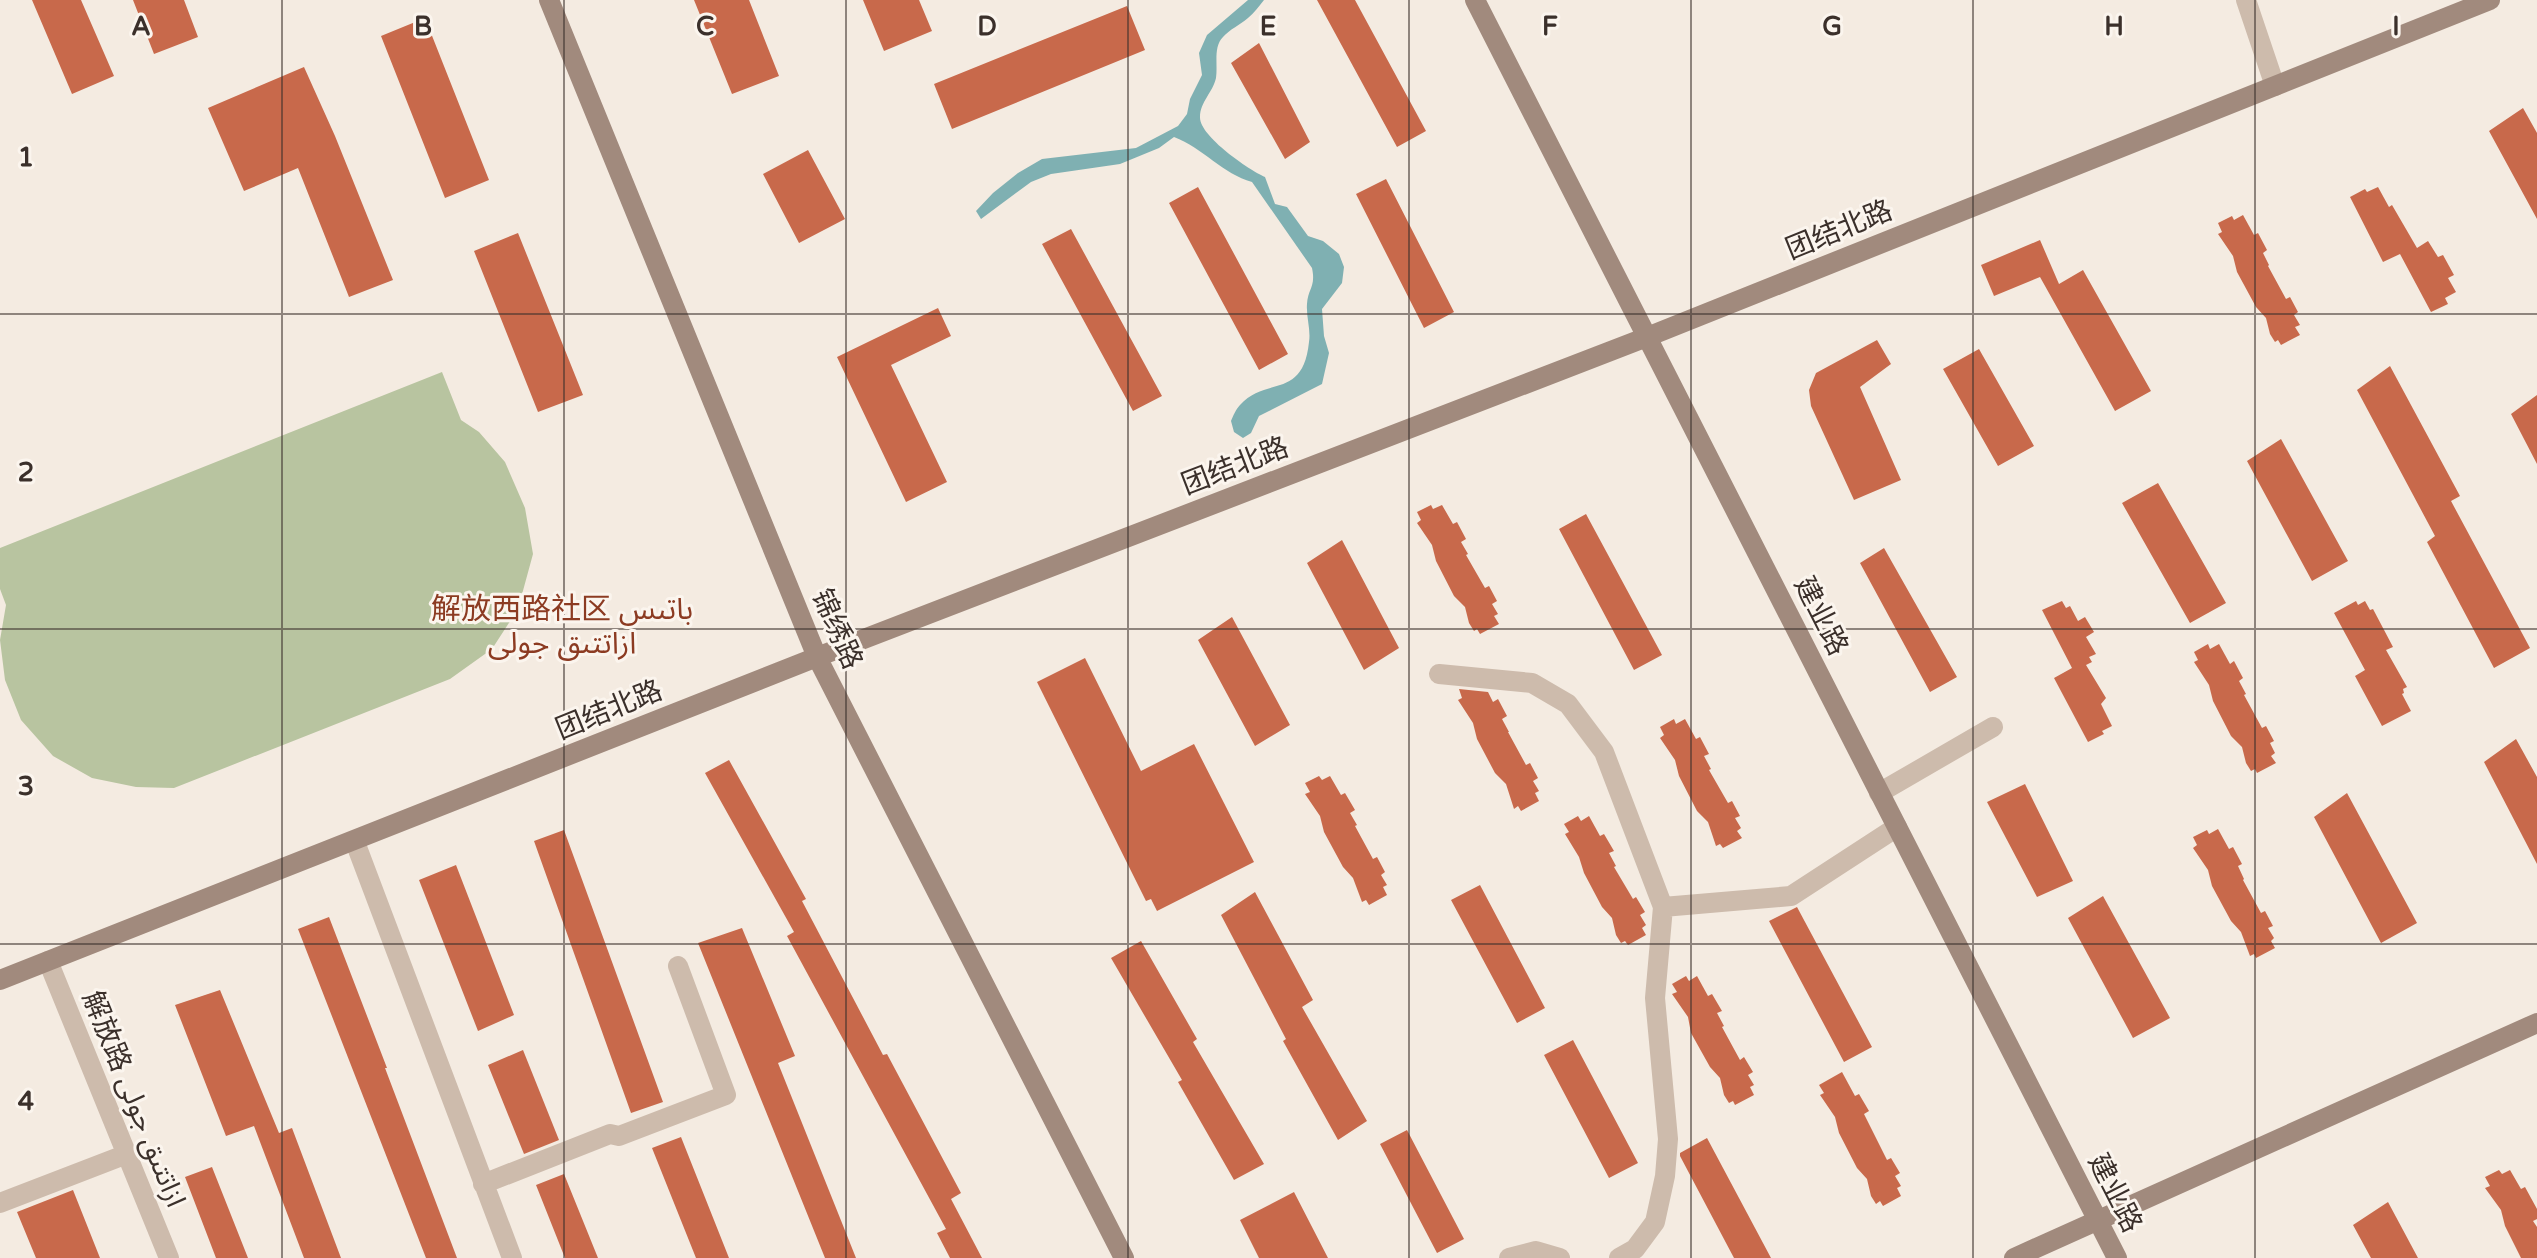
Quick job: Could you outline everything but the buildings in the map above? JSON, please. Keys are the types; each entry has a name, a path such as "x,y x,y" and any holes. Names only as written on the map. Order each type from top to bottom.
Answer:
{"street":[{"name":"锦绣路","path":"549,0 817,657 1124,1258"},
{"name":"建业路","path":"1475,0 2117,1258"},
{"path":"2246,0 2275,86"},
{"name":"团结北路","path":"0,980 817,657 1647,337 2490,0"},
{"path":"1439,674 1532,683 1568,704 1604,752 1663,907 1655,998 1668,1139 1665,1176 1655,1222 1635,1249 1619,1258"},
{"path":"1879,793 1993,727"},
{"path":"1663,907 1791,896 1897,827"},
{"path":"355,842 512,1258"},
{"name":"解放路 ازاتتىق جولى","path":"48,961 169,1258"},
{"path":"483,1184 610,1134 619,1136 726,1095 678,966"},
{"path":"2014,1258 2537,1023"},
{"path":"0,1203 127,1154"},
{"path":"1509,1258 1536,1251 1560,1258"}],"green space":[{"path":"442,372 461,420 479,432 505,462 525,508 533,554 518,609 492,649 450,679 174,788 136,787 92,778 53,756 21,720 5,680 0,640 6,605 0,589 0,548"}],"water":[{"path":"1248,0 1264,0 1220,41 1216,78 1201,112 1202,125 1226,152 1265,177 1275,204 1287,207 1308,236 1323,241 1339,254 1344,267 1342,283 1322,309 1329,353 1322,384 1259,416 1251,433 1243,438 1234,432 1231,421 1239,407 1250,396 1291,380 1305,360 1309,337 1307,304 1313,279 1312,268 1252,182 1174,137 1159,148 1120,164 1051,174 1031,182 981,219 976,211 1018,173 1042,159 1136,148 1178,126 1187,114 1190,99 1202,75 1199,53 1207,35"}],"district":[{"name":"解放西路社区 باتىس ازاتتىق جولى","path":"562,626"}]}
